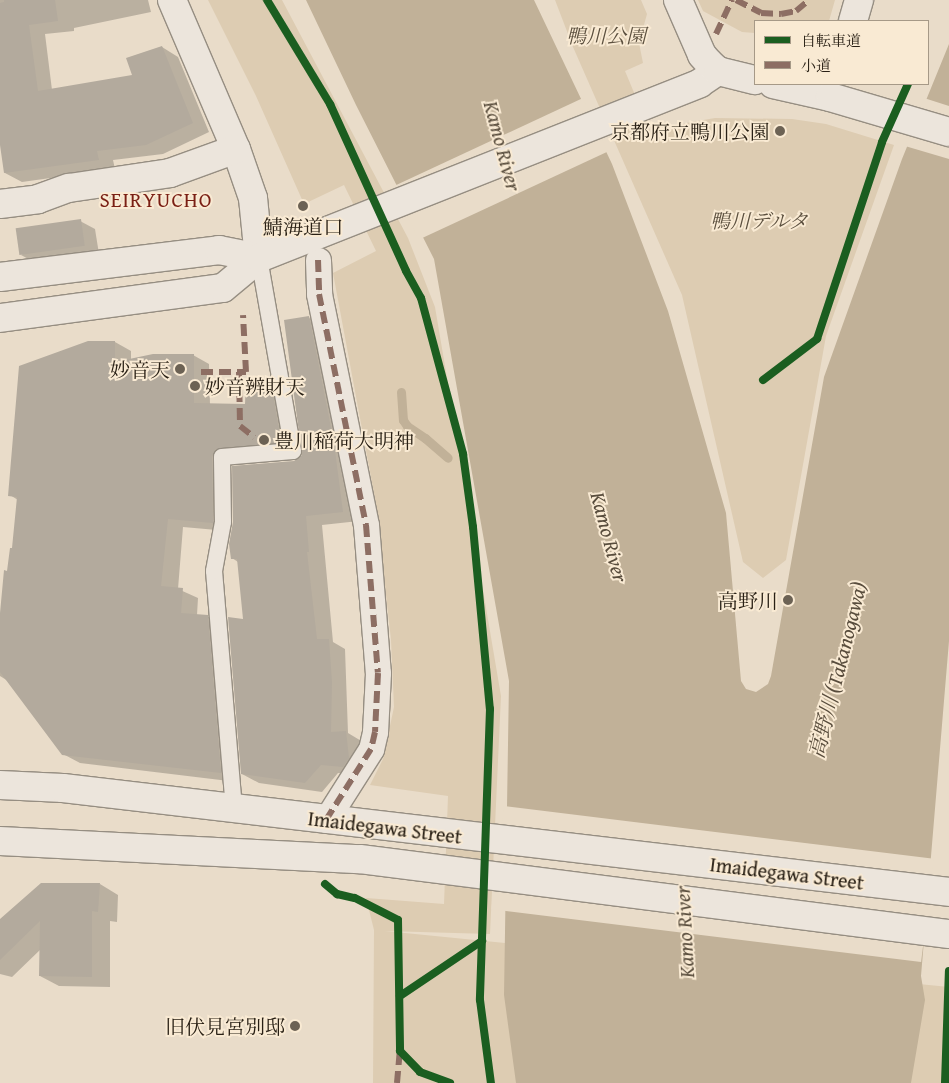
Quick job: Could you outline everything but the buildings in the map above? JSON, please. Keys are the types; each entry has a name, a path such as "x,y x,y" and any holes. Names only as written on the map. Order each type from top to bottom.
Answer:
{"street":[{"path":"172,0 236,149 253,198 259,258"},
{"path":"678,0 702,55 718,71 754,80"},
{"path":"853,20 859,0"},
{"path":"0,318 223,288 259,258 700,83 718,71"},
{"path":"783,85 832,90 858,106 949,132"},
{"path":"0,204 38,199 69,188 170,173 236,149"},
{"path":"0,277 218,250 259,258"},
{"path":"318,260 319,294 366,525 378,672 375,732 371,749 326,820"},
{"name":"Imaidegawa Street","path":"0,785 63,788 364,825 949,892"},
{"name":"Imaidegawa Street","path":"0,841 360,859 949,934"}],"lane":[{"path":"234,809 214,571 223,522 222,457 293,451 259,258"}],"green space":[{"path":"208,0 282,0 408,238 435,307 501,696 490,934 385,931 949,987 949,1083 373,1083 374,930 366,898 444,904 448,796 370,785 383,759 394,707 391,640 376,504 333,273 376,251 344,185 304,204 256,96"},
{"name":"鴨川デルタ","path":"555,0 641,0 647,14 639,43 643,63 625,71 653,138 686,123 715,118 792,119 826,124 894,145 826,336 786,560 763,578 743,562 682,295 573,47"},
{"path":"698,0 835,0 829,20 754,20 754,33 742,32 703,11"}],"water":[{"path":"306,0 534,0 612,164 668,311 726,513 741,681 746,689 756,692 768,684 771,676 824,377 902,159 949,44 949,641 921,976 925,1000 911,1083 516,1083 504,995 509,681 434,259 356,105"}],"pier":[{"path":"583,98 608,151 419,240 394,186"},
{"path":"924,98 949,106 949,159 905,146"},
{"path":"504,806 934,859 921,962 491,909"}],"waterway":[{"path":"401,392 403,420 407,426 425,438 448,458"}],"marked path":[{"path":"716,34 732,0"},
{"path":"736,0 761,13 781,14 796,11 809,0"},
{"path":"318,260 319,294 366,525 378,673 375,732 371,749 326,820"},
{"path":"201,372 246,372 243,315"},
{"path":"239,372 240,426 254,437"},
{"path":"397,1083 400,1051"}],"cycle path":[{"path":"267,0 330,104 406,271 421,298 463,454 473,527 490,709 480,1000 491,1083"},
{"path":"763,380 817,339 882,142 908,85"},
{"path":"325,884 337,894 355,898 398,920 400,1051 420,1072 450,1083"},
{"path":"400,996 482,941"},
{"path":"945,1083 949,971"}],"place":[{"name":"京都府立鴨川公園","path":"780,131"},
{"name":"鯖海道口","path":"303,206"},
{"name":"妙音天","path":"180,369"},
{"name":"妙音辨財天","path":"195,386"},
{"name":"豊川稲荷大明神","path":"264,440"},
{"name":"高野川","path":"788,600"},
{"name":"旧伏見宮別邸","path":"295,1026"}],"district":[{"name":"SEIRYUCHO","path":"156,200"}],"park label":[{"name":"鴨川公園","path":"606,35"}],"water label":[{"name":"Kamo River","path":"502,146"},
{"name":"Kamo River","path":"609,537"},
{"name":"高野川 (Takanogawa)","path":"838,670"},
{"name":"Kamo River","path":"685,932"}]}
